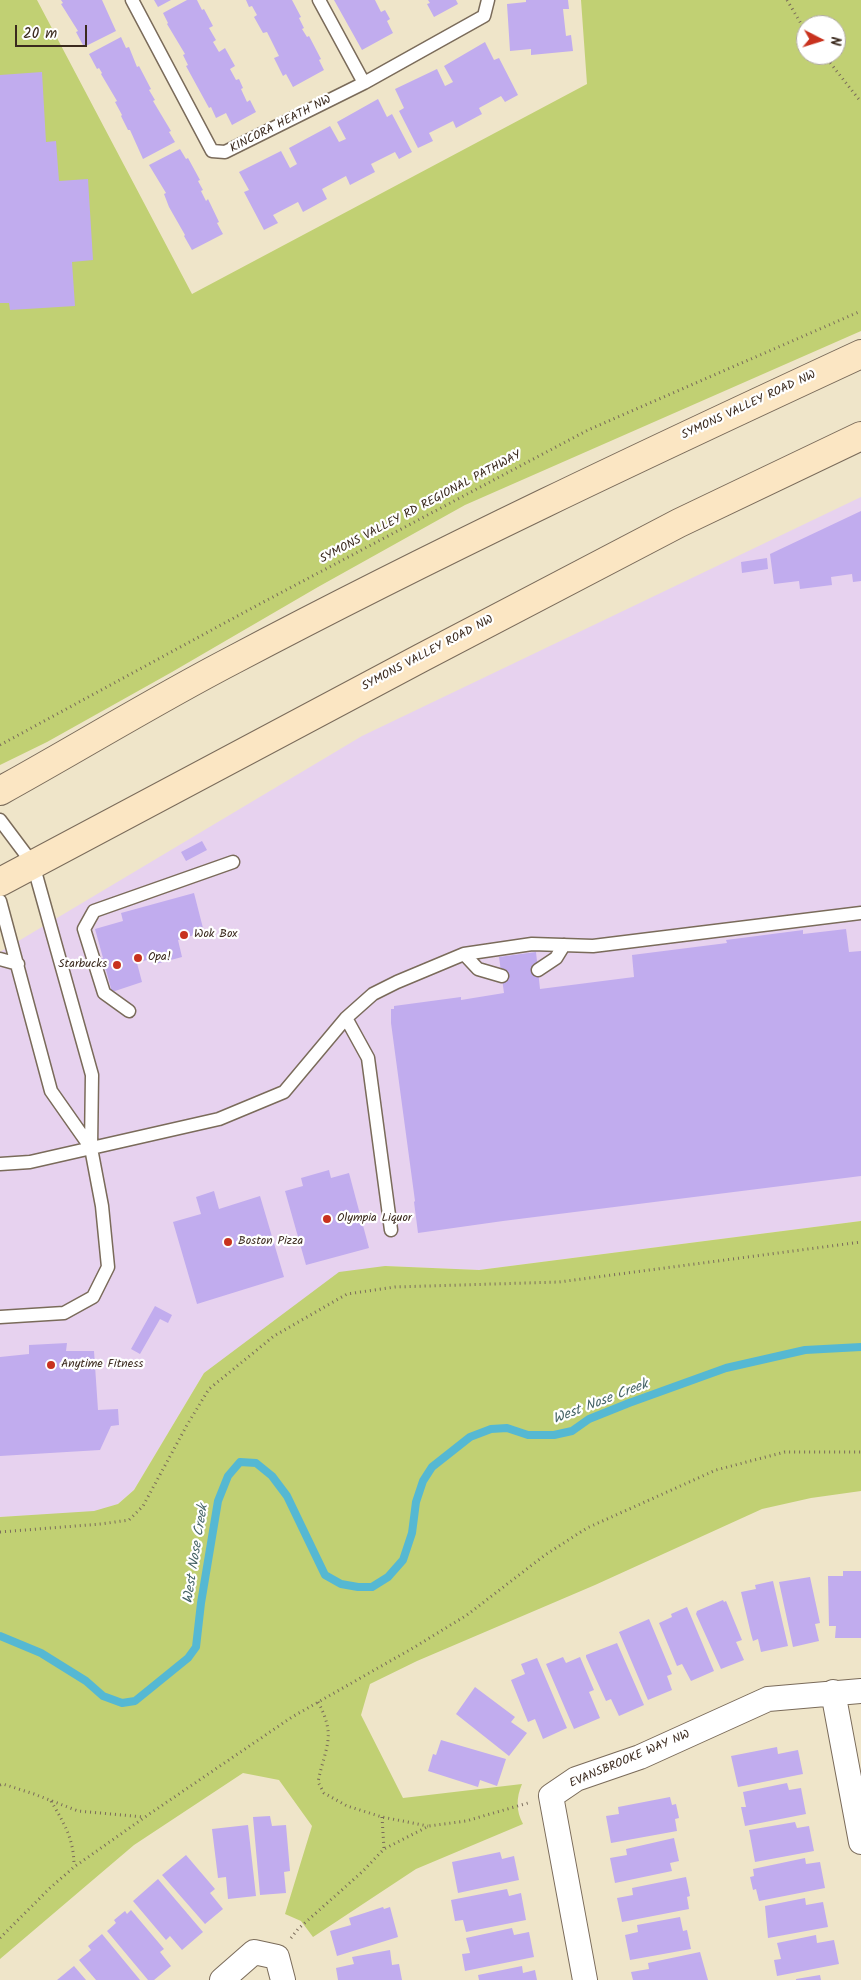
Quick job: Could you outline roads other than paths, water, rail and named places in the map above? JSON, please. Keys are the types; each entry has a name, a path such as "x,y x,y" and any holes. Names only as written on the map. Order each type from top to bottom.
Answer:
{"main road":[{"name":"SYMONS VALLEY ROAD NW","path":"0,791 230,661 351,598 513,517 861,354"},
{"name":"SYMONS VALLEY ROAD NW","path":"0,882 679,523 858,438"}],"street":[{"name":"EVANSBROOKE WAY NW","path":"585,1980 551,1796 576,1779 640,1757 768,1699 861,1691"},
{"path":"833,1692 861,1842"},
{"path":"222,1980 254,1952 277,1957 283,1980"}],"lane":[{"name":"KINCORA HEATH NW","path":"132,0 212,151 225,152 364,83 484,16 488,0"},
{"path":"320,0 364,83"},
{"path":"0,820 32,864 92,1075 90,1148 102,1206 108,1267 93,1297 64,1312 0,1317"},
{"path":"129,1011 104,992 84,929 94,911 232,862"},
{"path":"0,901 51,1091 90,1148"},
{"path":"0,1164 30,1162 219,1119 284,1092 346,1018 373,994 464,954 532,944 593,946 861,913"},
{"path":"538,970 556,958 564,945"},
{"path":"464,954 478,969 502,976"},
{"path":"0,959 18,964"},
{"path":"346,1018 368,1058 391,1230"}],"waterway":[{"name":"West Nose Creek","path":"0,1636 41,1653 86,1681 103,1696 122,1703 135,1701 188,1658 196,1647 201,1603 218,1501 228,1476 240,1462 256,1463 272,1476 287,1496 325,1575 341,1584 372,1587 388,1577 403,1560 412,1533 416,1502 423,1481 432,1467 470,1437 491,1429 507,1428 528,1435 554,1435 572,1431 589,1419 726,1368 805,1350 861,1347"}],"place":[{"name":"Wok Box","path":"184,935"},
{"name":"Opa!","path":"138,958"},
{"name":"Starbucks","path":"117,965"},
{"name":"Olympia Liquor","path":"327,1219"},
{"name":"Boston Pizza","path":"228,1242"},
{"name":"Anytime Fitness","path":"51,1365"}]}
